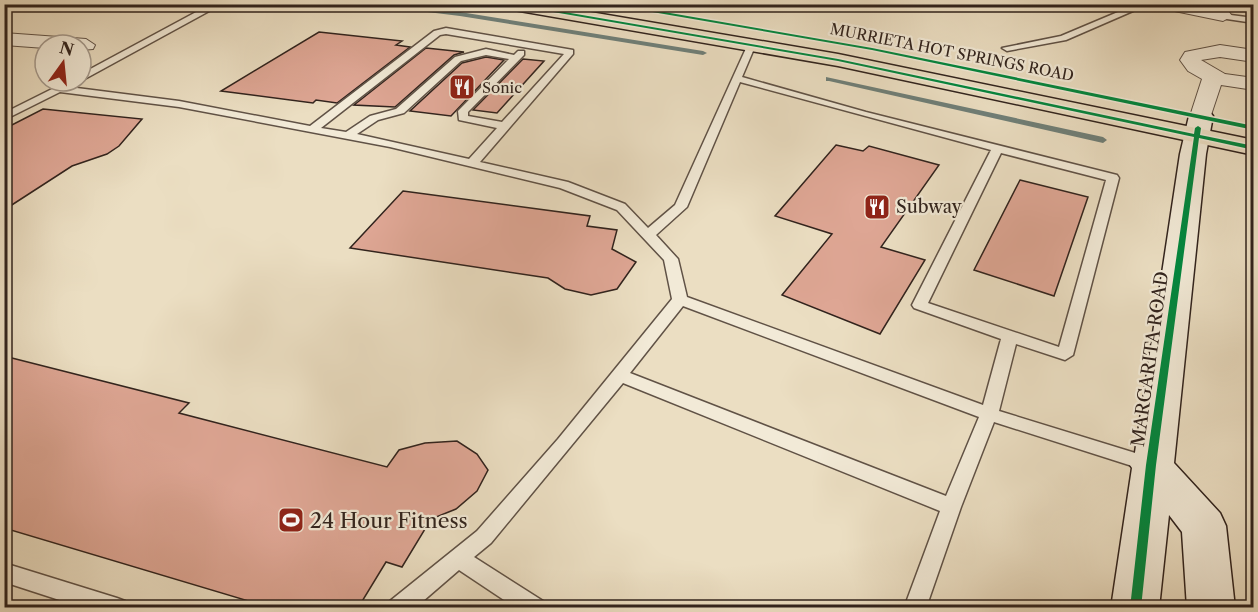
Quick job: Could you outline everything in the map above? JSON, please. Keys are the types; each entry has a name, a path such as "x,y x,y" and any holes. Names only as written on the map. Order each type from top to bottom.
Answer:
{"main road":[{"name":"MURRIETA HOT SPRINGS ROAD","path":"508,4 752,44 1199,126 1254,128"},
{"name":"MURRIETA HOT SPRINGS ROAD","path":"608,4 872,49 1199,126 1254,148"},
{"name":"MARGARITA ROAD","path":"1136,608 1151,465 1199,126"},
{"path":"1151,465 1204,526 1210,608"}],"street":[{"path":"1166,4 1223,10 1220,51"},
{"path":"4,39 33,41"},
{"path":"1254,56 1220,51 1198,53 1190,60 1201,71 1213,76 1254,84"},
{"path":"1199,126 1213,76"}],"lane":[{"path":"1007,48 1063,38 1145,4"},
{"path":"93,72 217,5"},
{"path":"1223,10 1254,21"},
{"path":"313,129 437,33 446,31 570,52 472,163"},
{"path":"648,235 681,207 739,79 752,44"},
{"path":"506,126 463,118 463,111 529,45"},
{"path":"348,136 374,118 400,111 458,59 486,52 516,58"},
{"path":"739,79 1113,178 1065,355 919,305 997,149"},
{"path":"4,117 51,93"},
{"path":"91,93 179,104 313,129 564,185 621,207 671,259 680,300"},
{"path":"398,608 484,537 564,444 680,300"},
{"path":"680,300 989,414 1151,465"},
{"path":"915,608 951,507 989,414 1010,336"},
{"path":"620,375 951,507"},
{"path":"458,558 535,608"},
{"path":"4,572 117,608"}],"building":[{"path":"319,32 402,41 396,45 410,47 337,103 316,100 313,103 221,91"},
{"path":"426,48 464,52 454,55 395,107 354,105"},
{"path":"486,57 504,60 451,116 410,111 462,63"},
{"path":"523,59 544,61 497,113 473,110"},
{"path":"43,109 142,119 119,146 107,154 72,166 4,210 4,129"},
{"path":"836,145 863,151 869,146 939,165 881,247 925,260 880,334 782,295 832,234 775,216"},
{"path":"1020,180 1088,197 1054,296 974,270"},
{"path":"403,191 590,216 587,226 617,230 612,249 636,262 617,289 591,295 565,289 548,278 350,248"},
{"path":"4,356 189,403 179,413 387,467 399,450 425,443 457,441 477,454 488,470 477,491 456,509 431,519 402,567 386,562 358,608 272,608 4,528"}],"waterway":[{"path":"365,4 460,14 703,53"},
{"path":"829,79 1103,140"}],"cycle path":[{"path":"508,4 838,60 1254,148"},
{"path":"608,4 872,49 1254,128"},
{"path":"1135,608 1151,465 1198,128"}],"place":[{"name":"Sonic","path":"462,87"},
{"name":"Subway","path":"877,207"},
{"name":"24 Hour Fitness","path":"291,520"}]}
